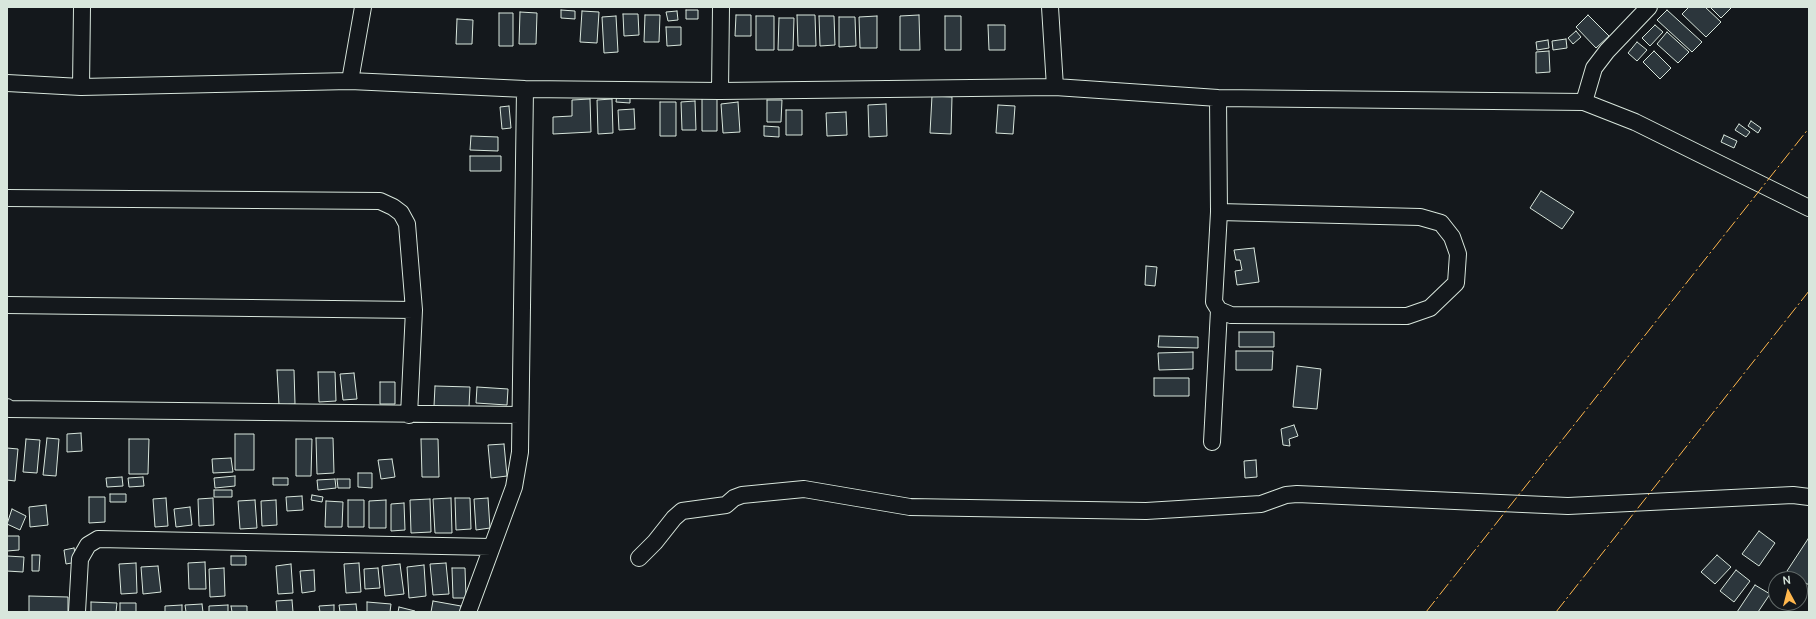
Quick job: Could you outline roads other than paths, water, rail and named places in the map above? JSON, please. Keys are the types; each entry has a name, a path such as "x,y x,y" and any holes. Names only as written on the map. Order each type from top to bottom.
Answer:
{"street":[{"path":"81,87 82,7"},
{"path":"350,81 363,7"},
{"path":"720,91 721,7"},
{"path":"1050,7 1055,87"},
{"path":"1584,102 1594,68 1607,51 1649,7"},
{"path":"7,83 81,87 350,81 525,89 720,91 1055,87 1218,98 1584,102 1635,122 1809,208"},
{"path":"468,612 514,487 520,452 525,89"},
{"path":"1212,442 1219,310 1214,302 1219,212 1218,98"},
{"path":"7,198 380,201 393,207 401,213 407,224 414,310 409,415"},
{"path":"1219,212 1420,217 1441,223 1452,237 1458,254 1456,283 1430,308 1407,316 1231,315 1219,310"},
{"path":"7,305 414,310"},
{"path":"7,407 9,409 409,415 520,415"},
{"path":"639,558 656,542 674,518 682,511 726,505 734,498 742,495 804,489 910,506 1146,511 1261,504 1286,495 1297,494 1568,506 1793,495 1809,497"},
{"path":"77,612 80,559 88,545 98,539 491,547"}]}
